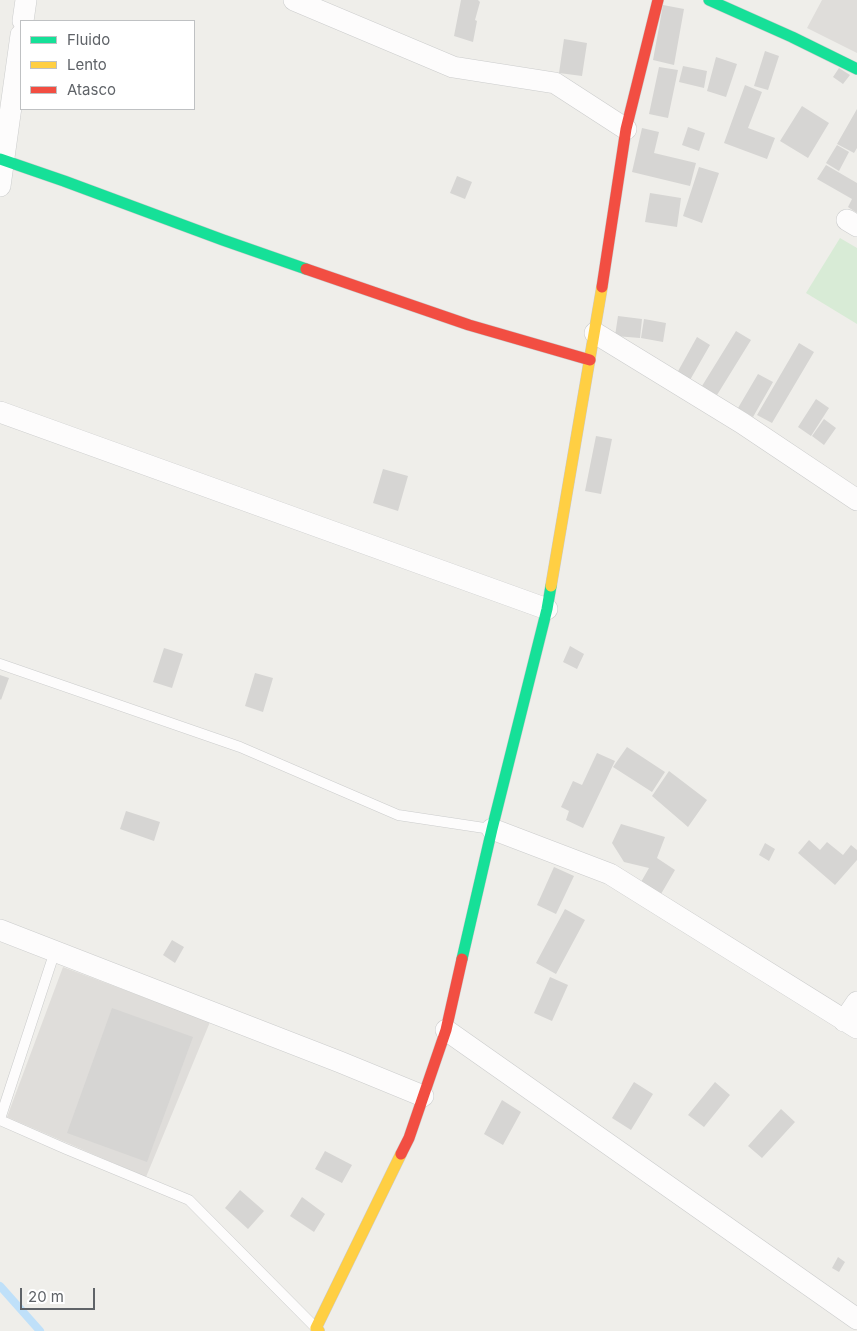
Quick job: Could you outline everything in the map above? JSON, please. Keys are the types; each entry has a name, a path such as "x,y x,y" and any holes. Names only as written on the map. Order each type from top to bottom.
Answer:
{"street":[{"path":"23,20 26,0"},
{"path":"294,0 453,67 555,83 626,129"},
{"path":"317,1330 409,1138 446,1030 492,829 547,608 595,333 626,129 658,0"},
{"path":"709,0 792,37 857,69"},
{"path":"0,186 2,160 20,42"},
{"path":"2,160 222,240 469,325 590,360"},
{"path":"595,333 742,423 857,500"},
{"path":"0,412 547,608"},
{"path":"492,829 610,874 851,1024 857,1002"},
{"path":"0,930 423,1096"},
{"path":"446,1030 857,1319"}],"lane":[{"path":"0,664 240,747 398,815 492,829"},
{"path":"55,951 0,1120 66,1150 189,1200 317,1330"}],"shaded area":[{"path":"822,0 857,0 857,53 807,28"},
{"path":"63,967 210,1022 146,1177 7,1117"}],"green space":[{"path":"840,238 857,248 857,324 806,293"}],"building":[{"path":"461,0 478,0 480,2 475,20 477,21 473,42 454,36"},
{"path":"663,5 684,9 674,65 653,60"},
{"path":"564,39 587,43 582,76 559,73"},
{"path":"765,51 779,56 768,90 754,86"},
{"path":"716,57 737,64 726,97 707,91"},
{"path":"683,66 707,71 704,88 679,82"},
{"path":"659,67 678,70 668,118 649,114"},
{"path":"839,68 850,75 843,84 833,77"},
{"path":"745,85 762,92 748,128 775,138 767,159 724,143"},
{"path":"802,106 829,123 808,158 780,141"},
{"path":"857,109 857,148 854,153 837,144"},
{"path":"688,127 705,133 699,151 682,145"},
{"path":"642,128 659,132 654,153 696,163 690,186 632,172"},
{"path":"837,145 849,152 839,171 826,163"},
{"path":"826,165 857,183 857,213 848,207 852,199 817,179"},
{"path":"699,167 719,173 702,223 683,216"},
{"path":"457,176 472,182 465,199 450,193"},
{"path":"650,193 681,198 677,227 645,222"},
{"path":"618,316 642,319 640,338 615,336"},
{"path":"644,319 666,323 663,342 641,338"},
{"path":"736,331 751,340 717,395 702,386"},
{"path":"697,337 710,345 690,380 677,373"},
{"path":"799,343 814,352 772,423 757,415"},
{"path":"758,374 773,382 753,417 738,408"},
{"path":"816,399 829,408 811,436 798,427"},
{"path":"824,419 836,428 824,445 812,436"},
{"path":"596,436 612,439 601,494 585,491"},
{"path":"383,469 408,476 398,511 373,503"},
{"path":"570,646 584,654 577,669 563,662"},
{"path":"164,648 183,654 172,688 153,682"},
{"path":"255,673 273,678 263,712 245,706"},
{"path":"0,675 9,678 1,700 0,699"},
{"path":"627,747 665,772 652,792 613,767"},
{"path":"597,753 615,761 583,828 566,820 569,811 561,807 573,781 582,785"},
{"path":"669,771 707,800 688,827 652,796"},
{"path":"126,811 160,822 154,841 120,829"},
{"path":"621,824 665,837 657,858 675,870 661,894 641,882 649,868 624,862 612,843"},
{"path":"809,840 820,850 827,842 843,855 851,845 857,850 857,860 835,885 798,853"},
{"path":"765,843 775,849 769,861 759,855"},
{"path":"554,867 574,876 556,914 537,905"},
{"path":"565,909 585,920 556,974 536,963"},
{"path":"172,940 184,947 175,963 163,955"},
{"path":"550,977 568,985 552,1021 534,1013"},
{"path":"112,1008 193,1037 147,1162 67,1133"},
{"path":"634,1082 653,1094 631,1130 612,1118"},
{"path":"715,1082 730,1095 704,1127 688,1115"},
{"path":"502,1100 521,1112 503,1145 484,1134"},
{"path":"781,1109 795,1122 762,1158 748,1146"},
{"path":"325,1151 352,1165 342,1183 315,1169"},
{"path":"240,1190 264,1211 248,1229 225,1208"},
{"path":"302,1197 325,1214 314,1232 290,1216"},
{"path":"838,1257 845,1262 839,1272 832,1268"}],"waterway":[{"path":"0,1286 40,1331"}],"traffic: fast":[{"path":"709,0 792,37 857,69"},
{"path":"0,159 306,269"},
{"path":"462,959 551,586"}],"traffic: slow":[{"path":"551,586 602,287"},
{"path":"319,1331 316,1328 401,1154"}],"traffic: jam":[{"path":"602,287 626,129 658,0"},
{"path":"306,269 469,325 590,360"},
{"path":"401,1154 409,1138 446,1030 462,959"}]}
